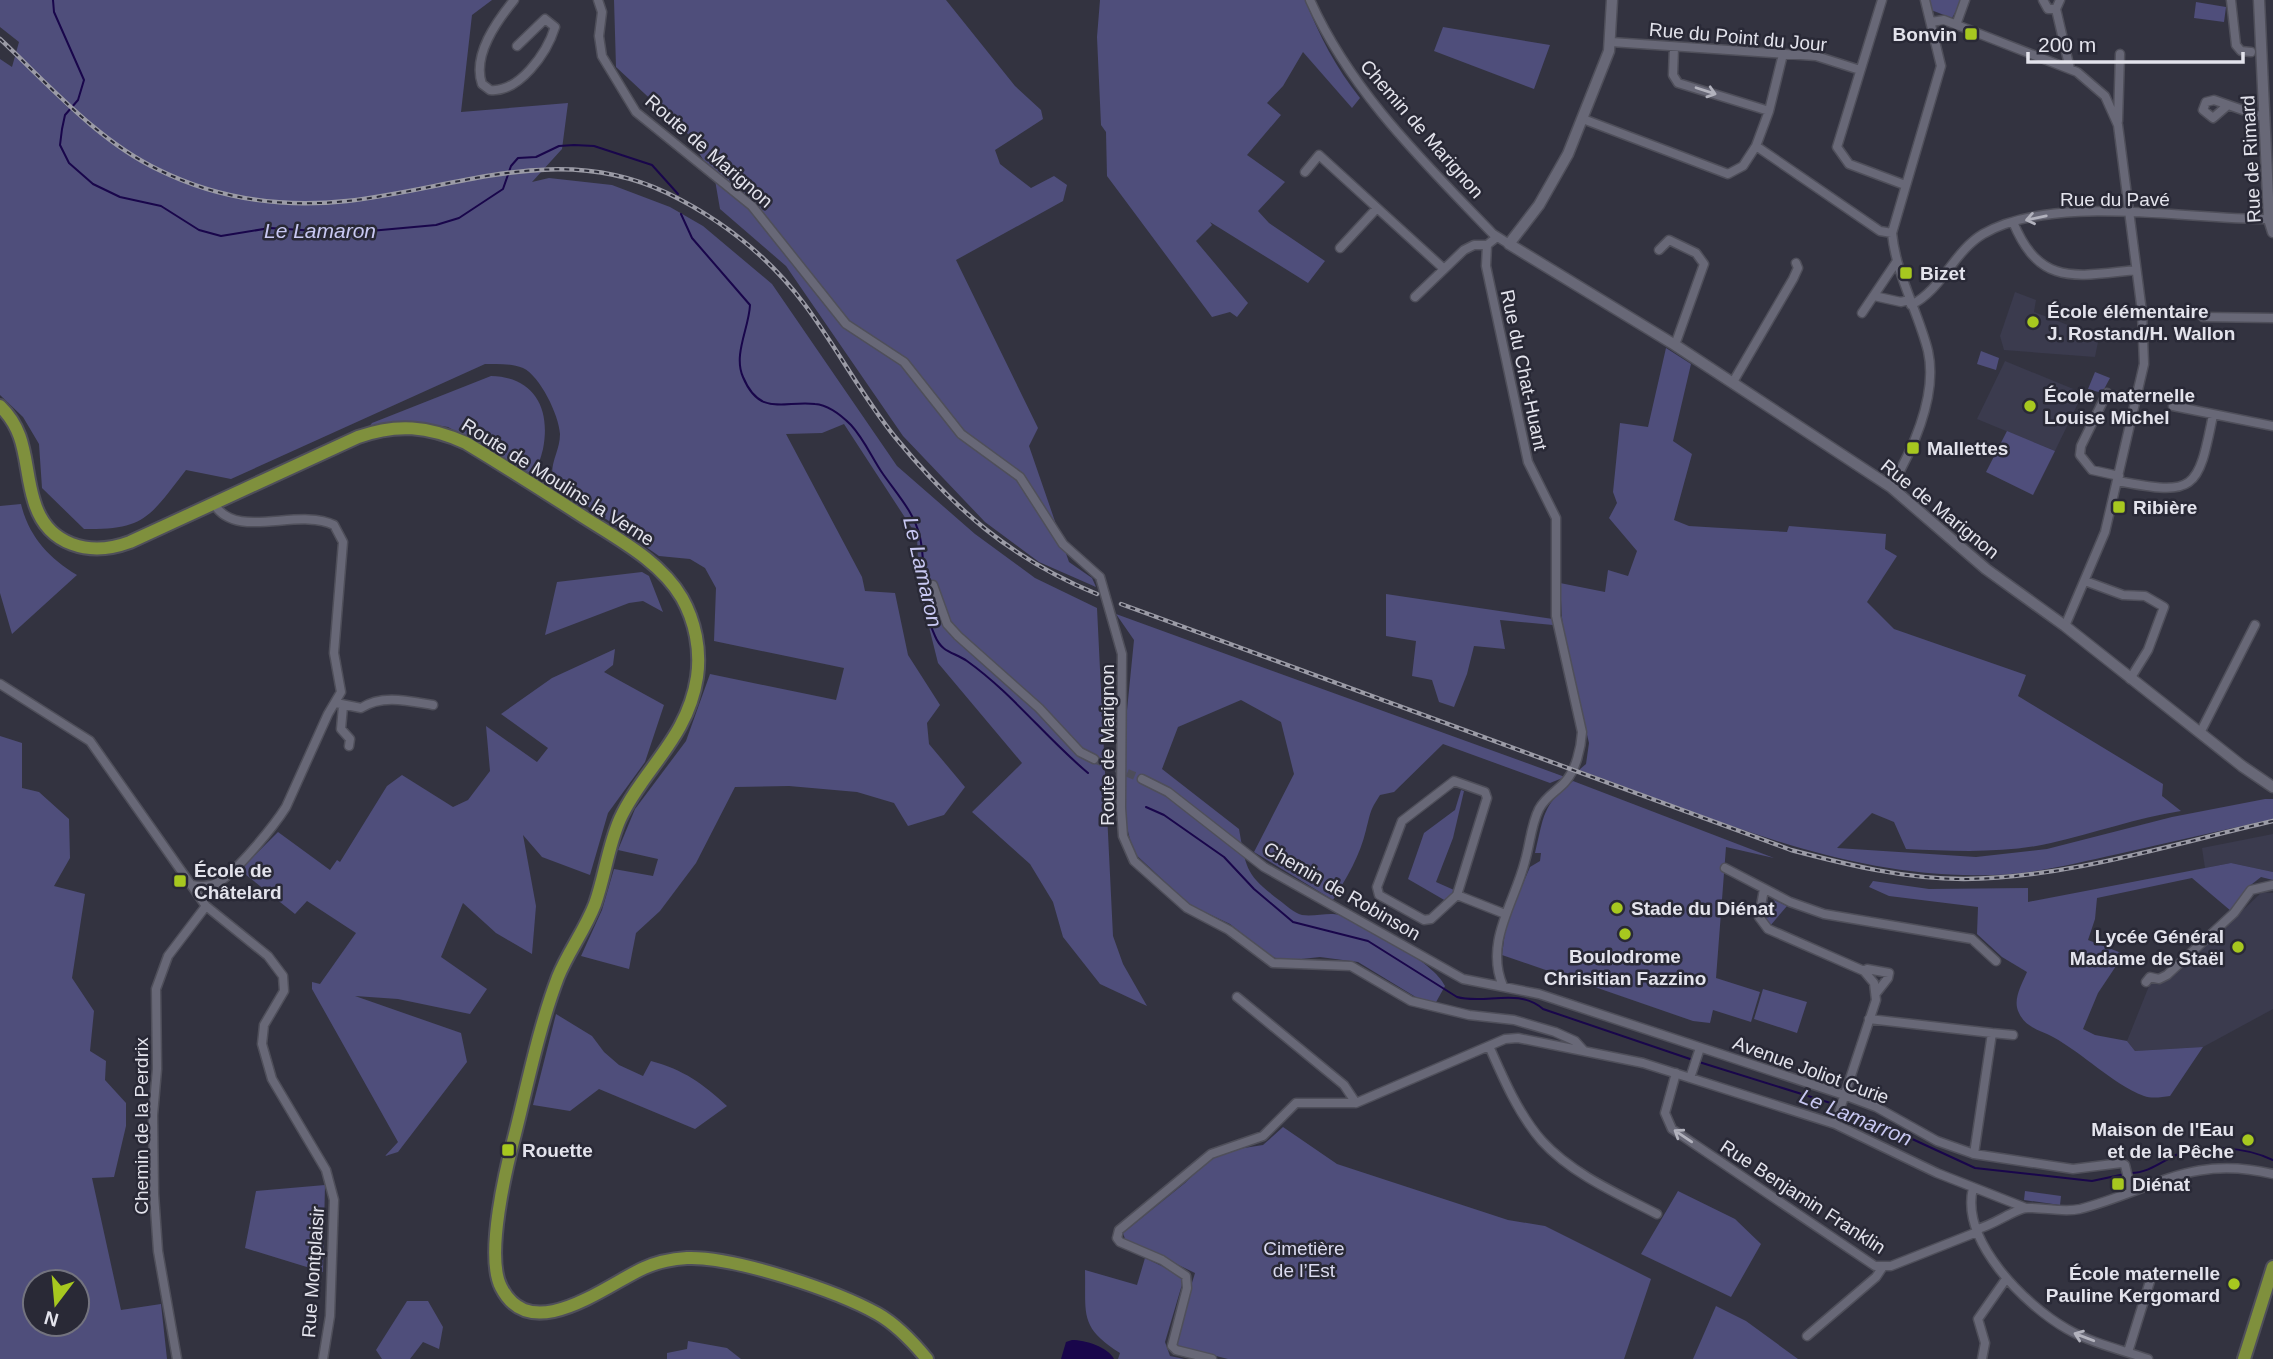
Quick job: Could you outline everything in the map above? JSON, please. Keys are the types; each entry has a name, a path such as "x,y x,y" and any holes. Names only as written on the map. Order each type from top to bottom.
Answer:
{"main road":[{"name":"Route de Moulins la Verne","path":"0,406 14,422 23,439 32,495 44,523 67,543 98,550 130,542 358,437 391,428 426,428 466,443 488,456 629,547 669,580 682,597 695,631 698,653 695,687 671,743 623,813 594,906 561,971 551,998 503,1181 496,1243 497,1275 510,1299 525,1310 547,1313 582,1301 646,1267 688,1258 712,1259 774,1276 880,1315 905,1334 927,1359"},
{"path":"2244,1359 2273,1267"}],"street":[{"path":"514,0 496,24 484,51 479,74 482,84 489,90 507,88 538,61 555,27 545,19 517,46"},
{"name":"Route de Marignon","path":"598,0 602,12 599,36 602,56 636,113 752,206 846,324 904,362 961,434 1020,477 1063,544 1100,577 1122,654 1121,808 1123,836 1134,861 1187,908 1229,930 1273,964 1351,966 1411,1001 1451,1012 1514,1020 1555,1032 1575,1041 1584,1051"},
{"name":"Chemin de Marignon","path":"1310,0 1348,71 1376,107 1497,237"},
{"path":"1509,244 1539,205 1568,154 1611,42 1612,0"},
{"path":"1882,0 1838,140 1838,153 1849,164 1905,185"},
{"path":"1891,487 1925,410 1930,385 1927,349 1897,261 1892,233 1941,66 1925,0"},
{"path":"1956,24 1965,0"},
{"path":"2043,0 2048,9 2056,9"},
{"path":"2060,0 2056,9 2070,69"},
{"path":"2231,0 2236,45 2241,51 2251,52"},
{"name":"Rue de Rimard","path":"2259,0 2268,79 2265,118 2270,159 2269,219 2273,232"},
{"path":"1931,22 1944,20 1956,24 2070,69 2105,96 2118,125"},
{"name":"Rue du Point du Jour","path":"1611,42 1815,56 1860,70"},
{"path":"1674,47 1673,75 1678,83 1769,111"},
{"path":"1583,118 1723,173 1736,172 1756,146 1769,111 1783,54"},
{"path":"2065,626 2105,532 2144,364 2144,330 2118,125 2120,54"},
{"path":"2105,96 2119,87"},
{"path":"2228,105 2265,118"},
{"path":"1756,146 1880,231 1892,233"},
{"path":"1305,172 1319,155 1443,268"},
{"path":"1340,248 1377,208"},
{"name":"Rue du Pavé","path":"1910,302 1923,298 1964,250 1982,234 2012,222 2057,213 2269,219"},
{"path":"2012,222 2028,255 2053,270 2085,276 2136,270"},
{"path":"1415,298 1464,250 1474,245 1487,245 1497,237"},
{"name":"Rue de Marignon","path":"1497,237 1675,345 1891,487 1986,569 2065,626 2130,679 2273,787"},
{"path":"1659,250 1669,240 1696,253 1704,264 1675,345"},
{"name":"Rue du Chat-Huant","path":"1487,245 1486,266 1528,462 1556,518 1556,616 1582,732 1581,746 1567,779 1547,797 1539,809 1518,884 1505,914 1497,945 1503,986"},
{"path":"1862,313 1897,261"},
{"path":"1733,382 1793,279 1798,268 1796,263"},
{"path":"1874,296 1910,302"},
{"path":"2203,317 2273,318"},
{"path":"2107,393 2081,446 2080,456 2092,470 2159,490 2186,484 2197,474 2204,460 2213,415"},
{"path":"2173,406 2273,426"},
{"path":"214,504 220,514 234,521 315,519 334,525 340,533 343,542 334,653 342,686 341,729 350,739 349,747"},
{"path":"2085,581 2123,595 2145,596 2164,607 2148,650 2130,679"},
{"path":"933,585 947,624 958,636 1039,708 1080,752 1094,760"},
{"path":"2200,733 2255,625"},
{"name":"Rue Montplaisir","path":"0,684 90,741 161,847 207,907 268,956 283,976 284,991 264,1026 262,1044 272,1079 326,1170 334,1200 330,1316 323,1359"},
{"path":"192,885 200,887 218,883 274,825 286,807 328,715 340,705 361,708 372,701 399,700 433,705"},
{"name":"Chemin de Robinson","path":"1142,779 1168,792 1264,867 1463,979 1503,986"},
{"path":"1454,781 1485,792 1487,798 1457,895 1431,919 1424,920 1379,895 1377,887 1402,821 1454,781"},
{"path":"1725,868 1764,889 1824,914 1972,939 1996,961"},
{"path":"2146,982 2150,977 2159,979 2167,975 2234,913 2251,890 2273,885"},
{"path":"1764,889 1759,917 1768,929 1864,971 1874,983 1877,992"},
{"path":"1457,895 1505,914"},
{"name":"Chemin de la Perdrix","path":"177,1359 158,1251 154,1194 153,1115 158,1069 156,989 168,956 207,907"},
{"path":"1835,1124 1877,992 1888,978 1889,972 1867,969 1864,971"},
{"name":"Avenue Joliot Curie","path":"1503,986 1539,994 1843,1100 1876,1107 1937,1141 1974,1154 2073,1169 2121,1163 2126,1168 2132,1189"},
{"path":"1237,998 1344,1085 1356,1103"},
{"path":"1869,1019 2013,1035"},
{"path":"1974,1154 1992,1033"},
{"path":"1212,1359 1176,1350 1172,1346 1187,1288 1186,1276 1117,1238 1119,1230 1210,1154 1263,1136 1296,1103 1356,1103 1511,1037 1676,1073 1835,1124 1973,1188 2025,1208 2071,1210 2196,1170 2223,1168 2273,1174"},
{"path":"1489,1046 1533,1129 1544,1143 1596,1183 1657,1214"},
{"path":"1690,1078 1699,1051"},
{"name":"Rue Benjamin Franklin","path":"1676,1073 1665,1113 1672,1129 1875,1266 1882,1268 1977,1231 2025,1208"},
{"path":"1973,1188 1971,1200 1980,1242 2006,1279 2067,1330 2148,1359"},
{"path":"1807,1336 1876,1277 1882,1268"},
{"path":"2128,1352 2151,1278"},
{"path":"1982,1359 1985,1343 1978,1319 2006,1279"}],"shaded area":[{"name":"École élémentaire J. Rostand/H. Wallon","path":"2015,292 2036,300 2034,312 2099,337 2095,357 2004,350 2000,336"},
{"name":"École maternelle Louise Michel","path":"2005,361 2083,393 2055,451 1977,419"},
{"path":"2273,834 2273,872 2231,863 2205,868 2202,848"},
{"name":"Lycée Général Madame de Staël","path":"2262,892 2273,893 2273,1009 2203,1047 2135,1051 2127,1041 2151,981 2170,979"},
{"path":"1072,1340 1096,1345 1114,1359 1061,1359 1066,1342"}],"green space":[{"path":"0,0 492,0 472,15 461,112 568,103 562,149 532,182 549,178 612,185 670,207 703,226 772,284 897,466 975,534 1035,578 1097,608 1113,936 1123,964 1147,1006 1100,984 1063,937 1053,902 1030,864 972,812 1022,763 938,663 919,587 917,536 844,424 822,433 786,434 862,577 865,591 895,593 908,655 940,705 927,723 929,744 965,787 944,815 908,826 894,803 857,792 789,786 735,787 696,863 660,911 636,933 629,969 581,956 602,910 614,869 653,876 658,859 618,850 635,809 686,741 710,674 836,700 844,668 714,641 716,588 705,568 690,559 659,556 553,482 552,469 560,440 559,426 548,397 529,372 514,365 485,364 231,479 186,470 164,499 145,517 121,527 84,529 42,488 39,444 23,417 0,395 0,59 12,67 19,42 0,27"},
{"path":"614,0 946,0 1015,86 1041,110 1043,119 995,150 1000,164 1031,188 1054,176 1067,185 1063,201 956,260 1038,428 1029,446 1069,562 1092,578 1096,587 1039,562 985,522 903,436 786,266 720,209 715,180 688,134 616,67"},
{"path":"1100,0 1305,0 1329,51 1360,98 1352,108 1303,52 1283,86 1267,103 1281,115 1247,155 1285,182 1258,211 1269,223 1325,261 1308,283 1210,222 1212,225 1196,241 1248,303 1237,317 1230,312 1212,317 1107,176 1106,132 1101,125 1097,37"},
{"path":"1929,0 1962,0 1952,18 1931,10"},
{"path":"2196,2 2226,7 2224,22 2194,18"},
{"path":"1443,27 1550,45 1534,89 1434,51"},
{"path":"1666,348 1691,364 1673,441 1692,454 1674,520 1689,526 1787,532 1789,526 1886,534 1885,549 1897,556 1867,602 1894,629 2026,675 2018,696 2163,784 2162,796 2181,811 2051,843 1979,851 1906,849 1894,822 1872,813 1837,848 1976,857 2047,849 2172,817 2265,799 2273,799 2273,819 2040,870 1992,875 1938,874 1833,857 1781,842 1579,770 1586,764 1589,743 1563,634 1560,583 1605,592 1608,570 1628,576 1637,551 1609,518 1617,503 1613,492 1620,423 1648,427"},
{"path":"1981,351 1999,358 1996,370 1977,364"},
{"path":"2095,372 2110,378 2102,393 2088,389"},
{"path":"491,376 518,382 536,397 541,408 545,434 535,476 448,427 409,421 369,427 372,423"},
{"path":"2007,431 2055,451 2033,495 1986,472"},
{"path":"21,504 29,527 49,554 77,575 12,634 0,593 0,506"},
{"path":"642,572 649,576 663,612 643,601 629,603 545,635 557,582"},
{"path":"1386,594 1553,619 1553,625 1500,620 1505,649 1474,646 1454,707 1439,702 1432,680 1412,676 1416,641 1386,636"},
{"path":"1116,614 1565,777 1550,783 1443,744 1394,792 1380,795 1371,812 1356,858 1333,900 1254,852 1294,774 1281,722 1241,700 1178,727 1162,769 1239,829 1249,870 1260,884 1299,914 1335,914 1350,919 1414,955 1439,977 1445,986 1435,1004 1419,999 1358,962 1320,957 1283,961 1268,955 1230,924 1190,905 1133,852 1126,823 1124,740 1134,640"},
{"path":"615,649 613,665 604,672 664,705 645,762 608,813 590,875 542,857 523,835 536,906 532,954 496,933 463,903 441,957 487,989 470,1014 398,999 355,996 461,1033 467,1062 398,1152 385,1156 398,1142 312,989 312,982 320,984 356,933 307,901 295,914 240,870 278,832 330,870 337,860 340,862 387,786 402,775 453,807 468,800 490,771 486,726 537,762 548,748 501,714 552,678"},
{"path":"0,736 22,743 22,788 39,792 69,819 70,858 54,886 85,894 72,978 94,1011 90,1051 106,1061 105,1080 126,1103 126,1126 114,1177 92,1178 121,1310 161,1304 167,1359 0,1359"},
{"name":"Stade du Diénat","path":"1573,781 1774,858 1726,847 1716,978 1760,992 1751,1022 1713,1010 1710,1023 1693,1021 1502,955 1506,924 1530,867 1540,861 1541,853 1535,853 1546,812 1555,797"},
{"path":"1461,790 1464,791 1453,838 1436,882 1454,890 1446,901 1408,879 1424,833 1455,810"},
{"path":"2231,863 2273,872 2273,880 2261,877 2247,888 2231,911 2192,878 2097,898 2095,919 2088,940 2124,954 2098,993 2083,1029 2095,1035 2127,1041 2135,1051 2203,1047 2170,1096 2157,1098 2132,1090 2053,1037 2025,1022 2017,1003 2018,992 2027,972 2002,957 1977,934 1978,907 1889,896 1869,887 1873,881 1929,889 2028,888 2028,902"},
{"path":"1774,900 1787,906 1770,926 1763,917 1765,903"},
{"path":"1763,989 1807,1002 1797,1033 1754,1019"},
{"path":"556,1014 592,1036 604,1052 619,1065 643,1076 651,1061 663,1065 692,1078 727,1106 695,1129 599,1089 570,1111 533,1105"},
{"name":"Cimetière de l’Est","path":"1283,1127 1337,1164 1508,1220 1545,1226 1651,1279 1624,1359 1228,1359 1176,1346 1174,1342 1195,1273 1125,1239 1123,1233 1185,1183 1210,1158 1225,1151 1263,1145"},
{"path":"325,1185 323,1272 245,1248 256,1191"},
{"path":"1678,1191 1735,1219 1761,1244 1731,1297 1641,1254"},
{"path":"2025,1191 2061,1196 2060,1205 2024,1200"},
{"path":"1145,1258 1178,1274 1183,1281 1165,1342 1170,1356 1184,1359 1118,1359 1120,1353 1091,1327 1086,1309 1085,1270 1137,1285"},
{"path":"407,1301 428,1301 443,1327 439,1349 423,1342 410,1359 382,1359 376,1350"},
{"path":"1716,1306 1746,1321 1798,1359 1693,1359"},
{"path":"688,1341 727,1348 741,1359 667,1359 667,1353 687,1349"}],"waterway":[{"name":"Le Lamaron","path":"53,0 54,12 84,80 78,100 65,115 62,129 60,145 69,163 93,184 120,197 161,206 199,230 221,236 270,228 348,233 436,225 459,218 503,189 511,166 518,158 536,157 559,146 594,146 652,165 678,194"},
{"name":"Le Lamaron","path":"681,214 692,238 750,305 740,360 740,369 750,390 765,403 825,406 851,425 914,519 922,549 927,612 938,642 999,687 1088,773"},
{"name":"Le Lamaron","path":"1146,807 1164,815 1224,857 1254,889 1293,922 1368,941 1457,997 1523,999 1543,1009 1693,1060"},
{"name":"Le Lamarron","path":"1699,1062 1837,1105"},
{"name":"Le Lamarron","path":"1845,1108 1975,1168 2092,1181 2125,1174"},
{"name":"Le Lamarron","path":"2131,1173 2143,1171 2176,1155 2199,1149 2225,1148 2250,1152 2273,1160"}],"tunnel":[{"path":"1094,759 1142,779"}],"railway":[{"path":"0,39 75,111 115,144 181,180 227,194 274,202 322,203 388,195 507,173 547,170 586,171 626,178 687,203 743,241 791,287 895,437 962,509 1037,565 1097,594"},
{"path":"1121,604 1791,850 1877,870 1920,877 1964,879 2042,873 2120,858 2273,821"}],"place":[{"name":"Bonvin","path":"1971,34"},
{"name":"Bizet","path":"1906,273"},
{"name":"École élémentaire J. Rostand/H. Wallon","path":"2033,322"},
{"name":"École maternelle Louise Michel","path":"2030,406"},
{"name":"Mallettes","path":"1913,448"},
{"name":"Ribière","path":"2119,507"},
{"name":"École de Châtelard","path":"180,881"},
{"name":"Stade du Diénat","path":"1617,908"},
{"name":"Boulodrome Chrisitian Fazzino","path":"1625,934"},
{"name":"Lycée Général Madame de Staël","path":"2238,947"},
{"name":"Maison de l'Eau et de la Pêche","path":"2248,1140"},
{"name":"Rouette","path":"508,1150"},
{"name":"Diénat","path":"2118,1184"},
{"name":"École maternelle Pauline Kergomard","path":"2234,1284"}]}
